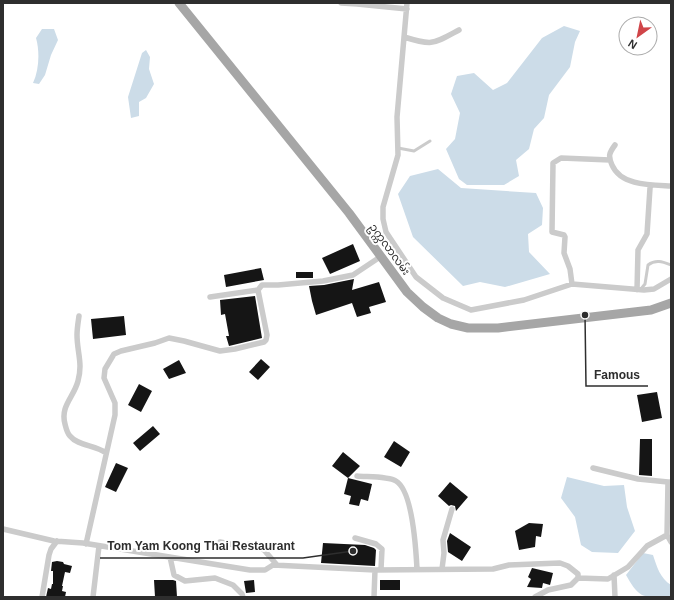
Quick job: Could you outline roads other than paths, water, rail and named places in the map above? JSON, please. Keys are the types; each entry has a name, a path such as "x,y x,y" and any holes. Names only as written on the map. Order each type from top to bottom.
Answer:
{"main road":[{"name":"ဥက္ကလာလမ်း","path":"179,3 350,213 380,257 407,292 423,307 438,318 451,324 468,328 498,328 651,310 671,303"}],"street":[{"path":"340,3 407,6 397,117 398,155 383,207 383,219 386,232 416,277 443,298 470,310 524,300 572,284 638,290 654,289 671,279"},
{"path":"404,37 425,43 436,42 459,30"},
{"path":"615,146 609,158 616,173 626,180 651,185 671,186"},
{"path":"572,284 570,269 564,253 565,237 564,235 552,232 553,163 561,158 610,160"},
{"path":"638,290 638,250 647,234 651,185"},
{"path":"210,297 258,290 262,285 322,281 353,275 380,257"},
{"path":"86,544 112,432 115,403 104,378 104,373 114,354 169,338 184,340 220,351 264,342 267,335 258,290"},
{"path":"79,316 77,336 81,360 80,371 78,383 64,411 64,421 69,436 77,441 100,449 106,453"},
{"path":"593,468 638,479 670,482 669,524 667,535 671,542"},
{"path":"357,476 386,478 396,481 404,490 415,532 417,569"},
{"path":"442,569 444,540 452,509"},
{"path":"3,529 57,541 86,544 250,570 264,570 273,565 375,570 493,569 509,565 560,563 568,566 578,574 578,578"},
{"path":"578,578 608,579 628,567 648,546 667,535"},
{"path":"355,538 376,544 382,549 381,570"},
{"path":"42,597 49,555 51,549 57,541"},
{"path":"220,542 240,546 251,544 264,550 277,565"},
{"path":"93,597 99,546"},
{"path":"170,557 174,575 185,581 215,578 233,585 243,597"},
{"path":"374,597 375,570"},
{"path":"614,576 615,597"},
{"path":"536,597 548,590 571,586 578,578"}],"lane":[{"path":"398,148 414,151 430,141"},
{"path":"638,290 645,284 648,265 652,262 662,261 671,265"},
{"path":"645,284 654,289"}],"water":[{"path":"564,26 580,31 575,42 570,67 549,95 544,118 534,129 529,149 516,160 519,176 504,185 467,185 459,179 446,149 455,139 460,113 451,94 457,76 474,73 493,90 507,83 542,38"},
{"path":"42,29 54,29 58,40 51,55 45,75 39,84 33,83 37,72 38,61 36,38"},
{"path":"146,50 150,57 149,69 154,84 146,98 139,102 139,116 131,118 128,97 142,53"},
{"path":"438,169 461,188 536,193 543,208 542,225 528,234 529,252 550,274 505,287 480,282 463,286 413,237 398,194 410,176"},
{"path":"567,477 604,486 624,485 627,507 635,531 618,553 592,552 581,545 575,517 561,498"},
{"path":"643,553 653,555 662,576 671,585 671,597 648,597 639,593 631,583 626,575"}],"place":[{"name":"Famous","path":"585,315"},
{"name":"Tom Yam Koong Thai Restaurant","path":"353,551"}]}
